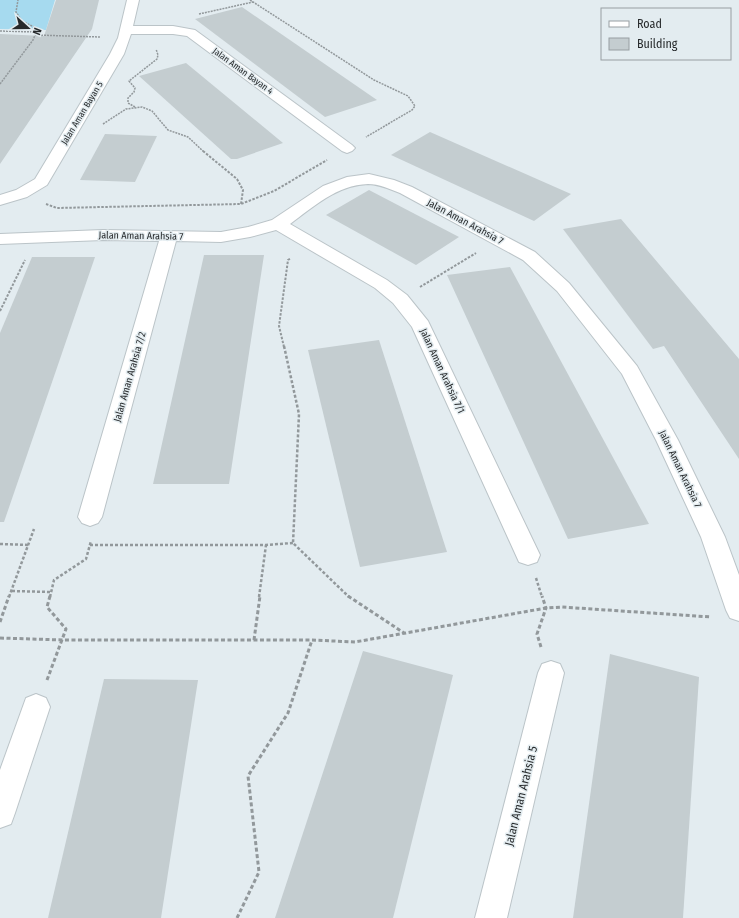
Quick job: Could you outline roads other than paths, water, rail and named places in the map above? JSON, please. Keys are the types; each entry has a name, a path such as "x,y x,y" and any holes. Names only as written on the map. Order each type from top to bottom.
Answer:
{"street":[{"name":"Jalan Aman Bayan 5","path":"0,200 20,195 31,190 41,182 117,54 125,34 133,0"},
{"name":"Jalan Aman Bayan 4","path":"125,34 173,30 183,31 193,35 347,148"},
{"name":"Jalan Aman Arahsia 7","path":"0,239 103,235 221,237 250,232 278,224 329,189 347,182 369,179 388,183 406,190 529,256 563,287 630,371 667,440 713,536 739,610"},
{"name":"Jalan Aman Arahsia 7/1","path":"278,224 381,284 400,299 421,325 528,555"},
{"name":"Jalan Aman Arahsia 7/2","path":"90,517 169,236"},
{"name":"Jalan Aman Arahsia 5","path":"491,918 551,673"},
{"path":"0,813 36,707"}]}
